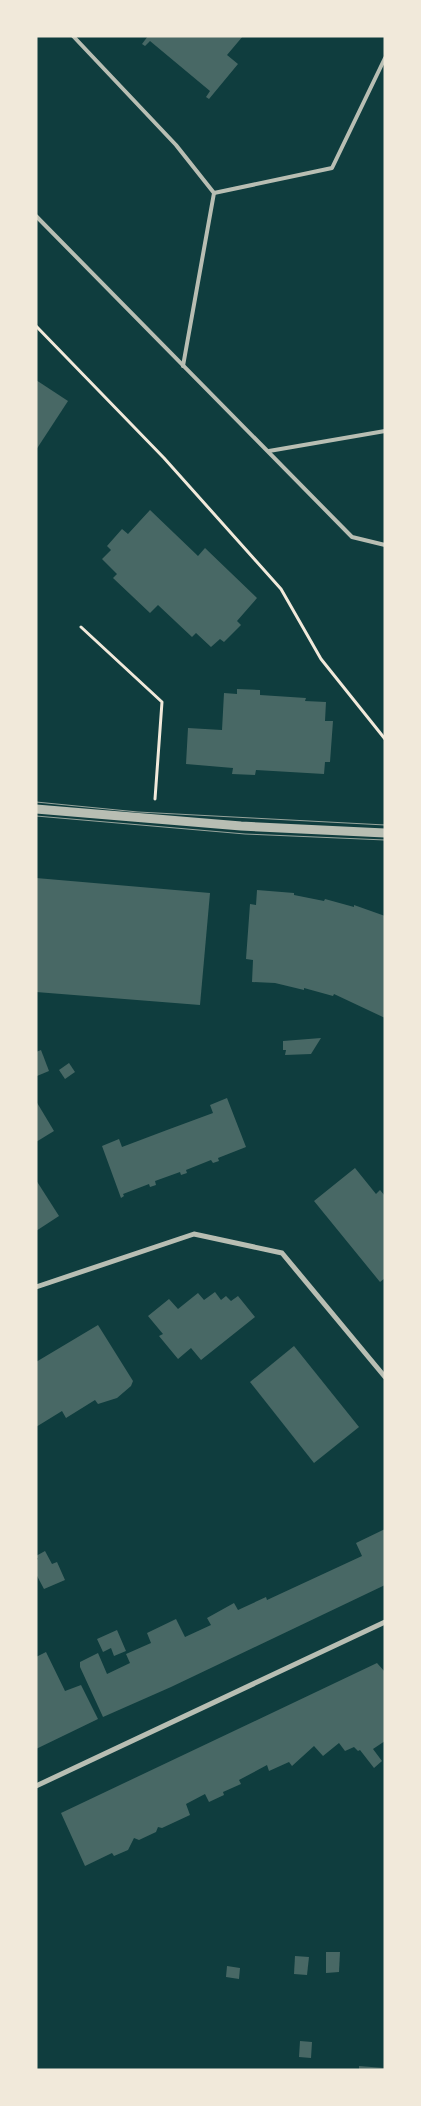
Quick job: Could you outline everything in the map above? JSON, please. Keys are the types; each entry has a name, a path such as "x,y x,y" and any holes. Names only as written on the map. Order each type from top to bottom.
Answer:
{"street":[{"path":"36,809 241,826 385,832"},
{"path":"36,1287 194,1234 282,1253 385,1377"},
{"path":"36,1786 385,1622"}],"lane":[{"path":"73,36 176,145 214,193 183,366"},
{"path":"214,193 332,168 385,58"},
{"path":"36,216 352,537 385,545"},
{"path":"269,451 385,430"}],"path":[{"path":"36,326 164,458 281,589 321,659 385,739"},
{"path":"81,627 162,702 156,788"}],"building":[{"path":"148,36 243,36 227,55 238,64 209,99 206,97 210,91 150,41 145,46 142,44"},
{"path":"36,380 68,401 36,450"},
{"path":"150,510 198,556 205,548 257,598 237,621 241,625 224,642 220,639 211,647 196,633 192,637 158,605 150,613 113,578 117,574 102,559 111,550 107,546 122,529 128,534"},
{"path":"237,689 260,690 260,695 306,698 305,701 326,702 325,721 333,721 330,762 325,762 324,774 256,770 255,775 232,774 233,768 186,764 188,728 222,730 224,693 237,694"},
{"path":"36,878 210,893 200,1005 36,992"},
{"path":"257,890 294,893 294,895 324,901 325,899 354,907 354,905 385,916 385,1018 334,994 333,996 275,983 252,982 253,960 246,959 250,904 256,905"},
{"path":"321,1038 311,1054 285,1055 286,1050 283,1050 283,1041"},
{"path":"41,1050 49,1071 37,1076 36,1052"},
{"path":"69,1063 75,1072 65,1079 59,1070"},
{"path":"227,1098 246,1147 218,1158 219,1161 213,1163 211,1160 186,1170 187,1173 181,1175 180,1172 155,1181 156,1185 150,1187 149,1184 123,1194 124,1196 121,1198 102,1146 119,1139 122,1147 213,1113 210,1105"},
{"path":"36,1101 54,1131 36,1142"},
{"path":"355,1168 376,1194 380,1190 385,1196 385,1278 380,1282 314,1201"},
{"path":"36,1180 59,1216 36,1231"},
{"path":"215,1292 221,1300 226,1296 231,1301 238,1296 255,1317 201,1360 191,1348 178,1359 159,1336 163,1334 148,1316 169,1299 178,1309 198,1293 204,1300"},
{"path":"98,1325 133,1381 131,1386 117,1398 98,1404 95,1400 66,1418 62,1411 36,1427 36,1362"},
{"path":"294,1346 359,1427 314,1463 250,1382"},
{"path":"385,1529 385,1585 171,1687 103,1717 80,1667 80,1662 98,1653 107,1674 130,1663 126,1654 151,1643 147,1633 176,1619 185,1637 211,1625 207,1618 234,1603 238,1610 266,1597 267,1600 362,1556 356,1543"},
{"path":"45,1551 52,1564 57,1562 65,1580 44,1589 36,1574 36,1560 38,1559 36,1556"},
{"path":"117,1630 126,1651 114,1656 111,1648 103,1652 97,1639"},
{"path":"46,1652 65,1691 81,1685 98,1719 36,1749 36,1657"},
{"path":"377,1663 385,1672 385,1741 373,1749 382,1761 374,1768 360,1750 358,1751 354,1747 345,1751 339,1743 323,1756 314,1746 292,1766 289,1762 269,1771 267,1765 239,1780 241,1784 223,1792 224,1795 209,1802 205,1794 186,1804 190,1815 162,1828 158,1827 156,1832 139,1840 134,1838 128,1850 114,1856 112,1853 85,1866 61,1813"},
{"path":"326,1952 340,1952 339,1972 326,1973"},
{"path":"295,1956 309,1957 307,1975 294,1974"},
{"path":"227,1966 240,1968 239,1979 226,1977"},
{"path":"300,2041 312,2042 311,2058 299,2057"},
{"path":"359,2066 384,2068 384,2070 359,2070"}],"tram line":[{"path":"36,802 138,812 385,825"},
{"path":"36,816 245,834 385,840"}]}
